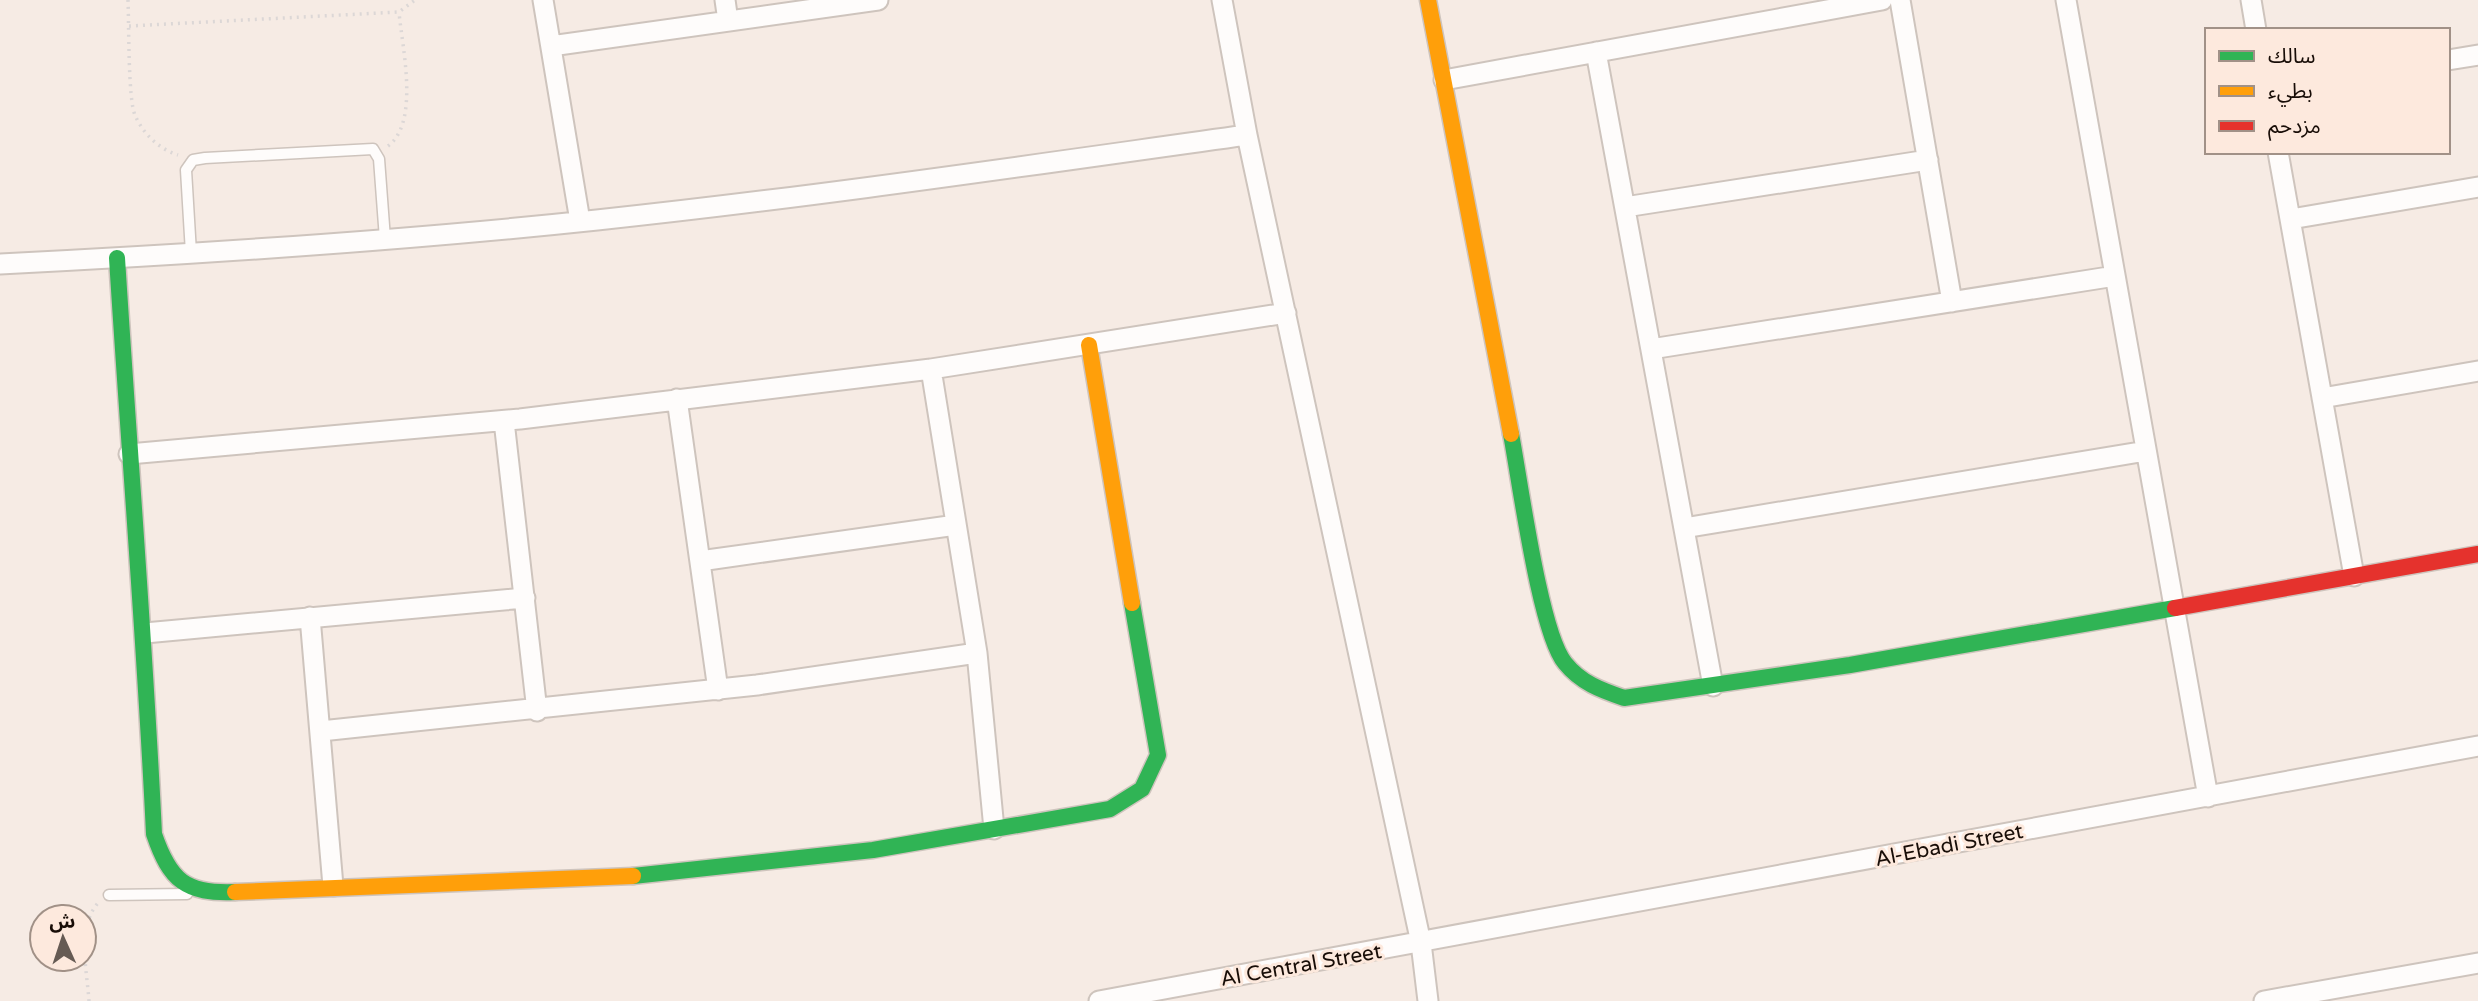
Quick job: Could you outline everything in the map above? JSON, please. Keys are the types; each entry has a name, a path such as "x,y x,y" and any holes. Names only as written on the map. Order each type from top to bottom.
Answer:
{"street":[{"path":"543,0 579,221"},
{"path":"725,0 728,21"},
{"path":"551,46 878,0"},
{"path":"1222,0 1247,135 1421,943 1428,1001"},
{"path":"1428,0 1549,630 1564,662 1590,686 1624,698 1713,686 2478,554"},
{"path":"1444,80 1882,0"},
{"path":"1900,0 1952,302"},
{"path":"2066,0 2208,797"},
{"path":"2251,0 2256,28"},
{"path":"1596,52 1713,686"},
{"path":"2450,60 2478,55"},
{"path":"0,264 384,239 579,221 922,180 1247,135"},
{"path":"2278,154 2354,576"},
{"path":"1625,207 1928,160"},
{"path":"2291,219 2478,187"},
{"path":"117,258 129,454 145,633 154,834 164,863 181,883 205,893 333,886 616,878 873,850 1110,809 1142,789 1158,755 1089,345"},
{"path":"1651,349 2115,276"},
{"path":"129,454 504,421 931,369 1286,313"},
{"path":"931,369 977,653 994,829"},
{"path":"2322,398 2478,371"},
{"path":"677,399 718,690"},
{"path":"504,421 537,711"},
{"path":"1684,528 2146,451"},
{"path":"700,561 956,525"},
{"path":"145,633 525,598"},
{"path":"310,617 333,886"},
{"path":"321,731 537,711 718,690 977,653"},
{"name":"Al-Ebadi Street","path":"1421,943 2478,746"},
{"name":"Al Central Street","path":"1099,1001 1421,943"},
{"path":"2264,1001 2478,963"},
{"path":"2337,1001 2395,978"}],"lane":[{"path":"191,253 186,170 193,160 366,148 377,153 384,239"},
{"path":"108,895 205,893"}],"path":[{"path":"128,0 133,113 147,135 168,152 193,160"},
{"path":"129,26 399,12 415,0"},
{"path":"377,153 397,135 407,111 399,12"},
{"path":"89,1001 85,933 88,917 96,904 108,895"}],"traffic: fast":[{"path":"117,258 154,834 167,863 182,881 204,890 235,892"},
{"path":"1511,434 1539,590 1556,646 1565,663 1578,676 1599,689 1624,698 1850,665 2175,608"},
{"path":"633,876 873,850 1110,809 1142,789 1158,755 1132,603"}],"traffic: slow":[{"path":"1428,0 1511,434"},
{"path":"1089,345 1132,603"},
{"path":"235,892 633,876"}],"traffic: jam":[{"path":"2175,608 2478,554"}]}
